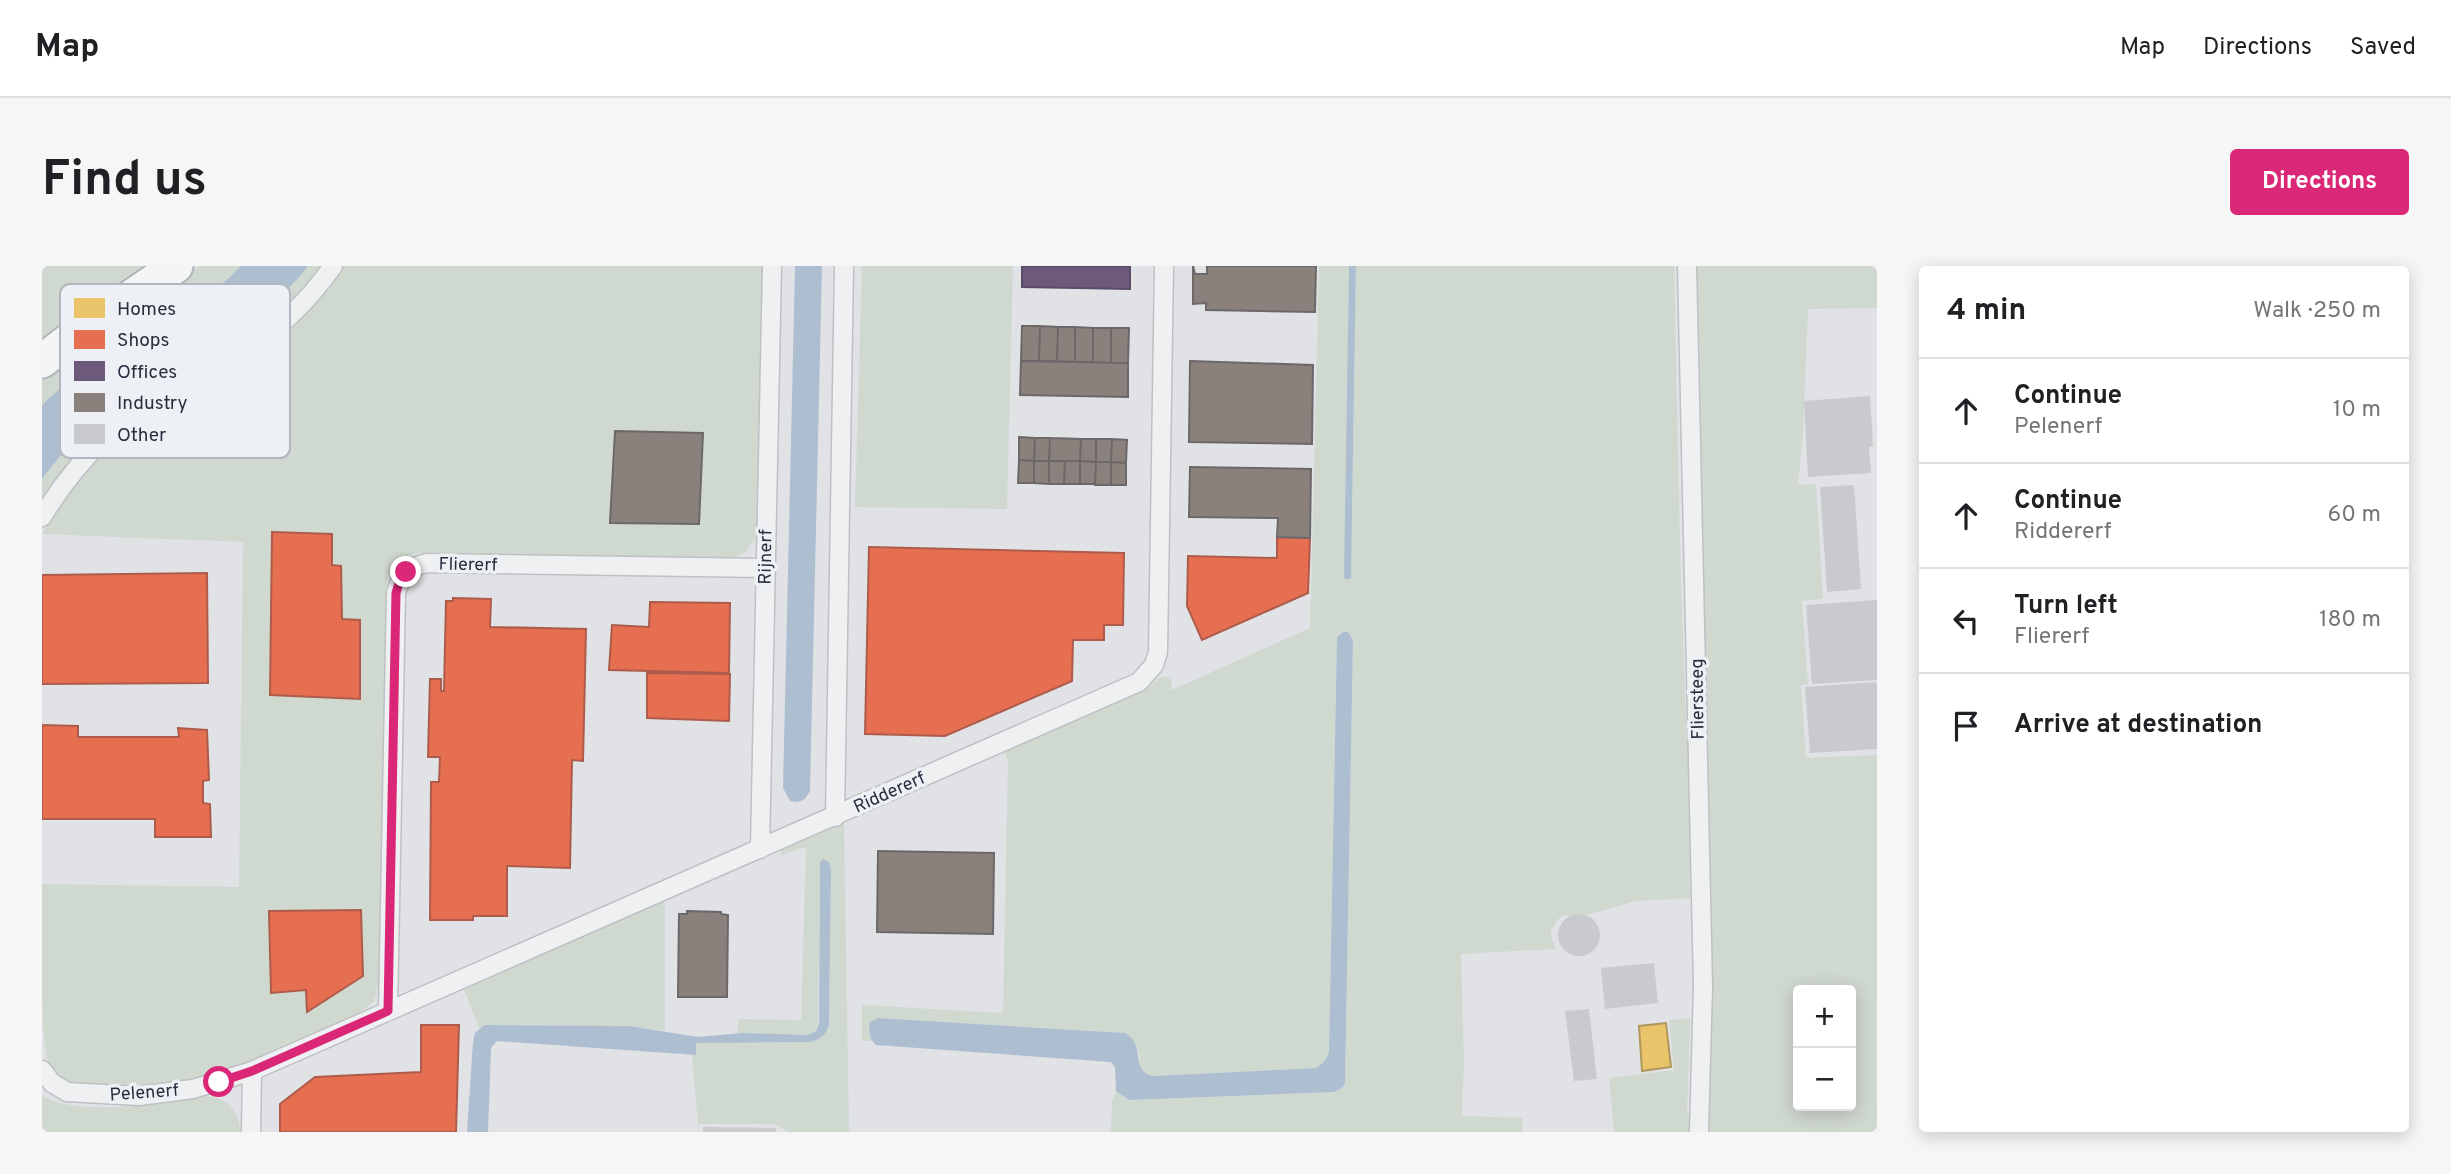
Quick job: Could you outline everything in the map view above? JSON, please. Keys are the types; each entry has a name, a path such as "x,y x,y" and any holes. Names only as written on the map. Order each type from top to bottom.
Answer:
{"highway":[{"path":"150,284 176,266"},
{"path":"42,361 60,347"}],"street":[{"path":"290,315 310,296 333,266"},
{"name":"Rijnerf","path":"760,849 772,266"},
{"path":"835,817 844,266"},
{"name":"Riddererf","path":"252,1071 835,817 1131,686 1143,678 1154,666 1158,652 1164,266"},
{"name":"Fliersteeg","path":"1687,266 1703,986 1699,1132"},
{"path":"42,517 85,458"},
{"name":"Fliererf","path":"388,1011 396,593 406,572 416,565 427,563 765,568"},
{"name":"Pelenerf","path":"42,1070 52,1083 66,1092 139,1096 193,1088 252,1071"},
{"path":"251,1132 252,1071"}],"shaded area":[{"path":"42,266 166,266 140,284 60,284 60,340 42,353"},
{"path":"199,266 241,266 222,284 174,284"},
{"path":"308,266 322,266 290,303 290,284"},
{"path":"343,266 764,266 757,535 745,553 727,560 419,553 398,561 387,580 379,983 374,1001 361,1012 289,1046 214,1074 146,1085 96,1086 65,1081 58,1077 49,1064 45,1045 42,1005 42,884 239,887 243,542 42,534 63,500 98,458 290,458 290,328"},
{"path":"862,266 1013,266 1007,509 855,507"},
{"path":"1319,266 1349,266 1345,579 1351,578 1356,266 1674,266 1690,898 1636,901 1590,914 1563,916 1557,920 1551,931 1556,949 1461,954 1464,1059 1462,1116 1522,1118 1523,1132 1111,1132 1112,1101 1116,1091 1129,1100 1334,1092 1345,1083 1353,640 1348,632 1343,632 1337,637 1329,1051 1321,1064 1316,1068 1153,1076 1142,1071 1138,1050 1124,1033 878,1018 871,1022 868,1030 872,1041 862,1041 862,1005 1003,1013 1008,761 1004,751 1147,689 1160,677 1171,677 1172,690 1310,628"},
{"path":"1694,266 1877,266 1877,308 1808,309 1798,485 1816,484 1823,599 1802,601 1808,684 1801,685 1806,758 1877,755 1877,1132 1706,1132 1712,920 1704,606 1701,601 1703,573"},
{"path":"60,364 60,389 42,405 42,377"},
{"path":"60,455 60,458 74,458 42,500 42,479"},
{"path":"844,821 849,1132 788,1132 775,1124 698,1124 692,1055 696,1055 696,1043 811,1042 823,1036 828,1028 831,870 820,862 818,1028 807,1035 737,1034 739,1019 801,1020 806,847 781,855 781,849"},
{"path":"665,901 665,1031 629,1026 484,1025 479,1028 464,989"},
{"path":"1690,1018 1687,1114 1690,1114 1690,1132 1614,1132 1609,1078 1674,1070 1669,1020"},
{"path":"42,1095 69,1105 87,1107 144,1105 199,1097 219,1098 233,1109 240,1132 42,1132"}],"water":[{"path":"241,266 308,266 290,287 290,284 222,284"},
{"path":"795,266 822,266 810,791 805,799 798,802 790,801 783,788"},
{"path":"1349,266 1356,266 1351,578 1347,580 1344,578"},
{"path":"60,389 60,456 42,479 42,405"},
{"path":"1348,632 1353,640 1345,1083 1342,1088 1334,1092 1129,1100 1116,1091 1115,1067 1111,1062 874,1043 869,1025 878,1018 1125,1033 1135,1044 1142,1069 1153,1076 1316,1068 1323,1063 1329,1051 1337,637"},
{"path":"824,859 829,862 831,870 829,1025 820,1038 811,1042 696,1043 696,1055 497,1041 491,1048 488,1132 467,1132 473,1042 475,1033 484,1025 629,1026 698,1037 742,1033 807,1035 816,1031 819,1024 820,862"}],"building: Homes":[{"path":"1666,1023 1671,1067 1642,1071 1639,1026"}],"building: Shops":[{"path":"272,532 332,534 332,565 341,566 342,619 360,620 360,699 270,695"},
{"path":"1277,537 1310,538 1308,593 1202,640 1187,606 1188,556 1277,558"},
{"path":"869,547 1124,553 1123,625 1104,625 1104,640 1073,640 1072,681 945,736 865,734"},
{"path":"207,573 208,683 42,684 42,575"},
{"path":"453,598 491,599 490,627 586,629 583,761 572,760 570,868 507,866 507,916 473,916 473,920 430,920 431,782 439,782 440,757 428,757 430,679 441,679 441,691 444,691 446,601 453,601"},
{"path":"650,602 730,603 729,673 609,670 612,625 649,627"},
{"path":"647,673 730,674 729,721 647,718"},
{"path":"42,725 78,726 78,737 179,737 178,728 207,730 209,780 203,781 203,803 210,804 211,837 155,837 155,819 42,819"},
{"path":"361,910 363,976 307,1012 306,990 271,993 269,911"},
{"path":"421,1025 459,1025 456,1132 280,1132 280,1104 315,1077 421,1072"}],"building: Offices":[{"path":"1022,266 1130,266 1130,289 1022,287"}],"building: Industry":[{"path":"1193,266 1195,274 1207,274 1207,266 1316,266 1315,312 1206,310 1206,303 1193,304"},
{"path":"1022,326 1040,326 1039,361 1021,361"},
{"path":"1040,326 1058,327 1057,361 1039,361"},
{"path":"1058,327 1075,327 1075,362 1057,361"},
{"path":"1075,327 1093,328 1093,362 1075,362"},
{"path":"1093,328 1111,328 1111,363 1093,362"},
{"path":"1111,328 1129,328 1128,363 1111,363"},
{"path":"1021,361 1128,363 1128,397 1020,395"},
{"path":"1190,361 1313,365 1312,444 1189,442"},
{"path":"615,431 703,433 699,524 610,523"},
{"path":"1019,437 1035,438 1034,461 1019,460"},
{"path":"1035,438 1050,438 1049,461 1034,461"},
{"path":"1050,438 1081,439 1080,461 1049,461"},
{"path":"1081,439 1096,439 1096,462 1080,461"},
{"path":"1096,439 1112,439 1111,462 1096,462"},
{"path":"1112,439 1127,440 1126,463 1111,462"},
{"path":"1019,460 1034,461 1034,483 1018,483"},
{"path":"1034,461 1049,461 1049,484 1034,483"},
{"path":"1049,461 1065,461 1064,484 1049,484"},
{"path":"1065,461 1080,461 1080,484 1064,484"},
{"path":"1080,461 1096,462 1095,484 1080,484"},
{"path":"1096,462 1111,462 1111,485 1095,485"},
{"path":"1111,462 1126,463 1126,485 1111,485"},
{"path":"1190,467 1311,469 1310,538 1277,537 1278,518 1189,517"},
{"path":"878,851 994,853 993,934 877,932"},
{"path":"687,911 721,912 728,915 727,997 678,997 679,914 687,914"}],"building: Other":[{"path":"1870,396 1873,446 1869,447 1871,473 1808,477 1804,401"},
{"path":"1854,485 1861,589 1827,592 1820,487"},
{"path":"1877,600 1877,680 1812,684 1806,605"},
{"path":"1877,682 1877,749 1810,753 1805,687"},
{"path":"1579,914 1594,920 1600,935 1594,950 1579,956 1564,950 1558,935 1564,920"},
{"path":"1654,963 1658,1003 1605,1009 1601,968"},
{"path":"1589,1009 1597,1079 1574,1081 1565,1011"},
{"path":"703,1127 776,1128 776,1132 703,1132"}],"route":[{"path":"219,1082 252,1071 388,1011 396,593 406,572"}]}
